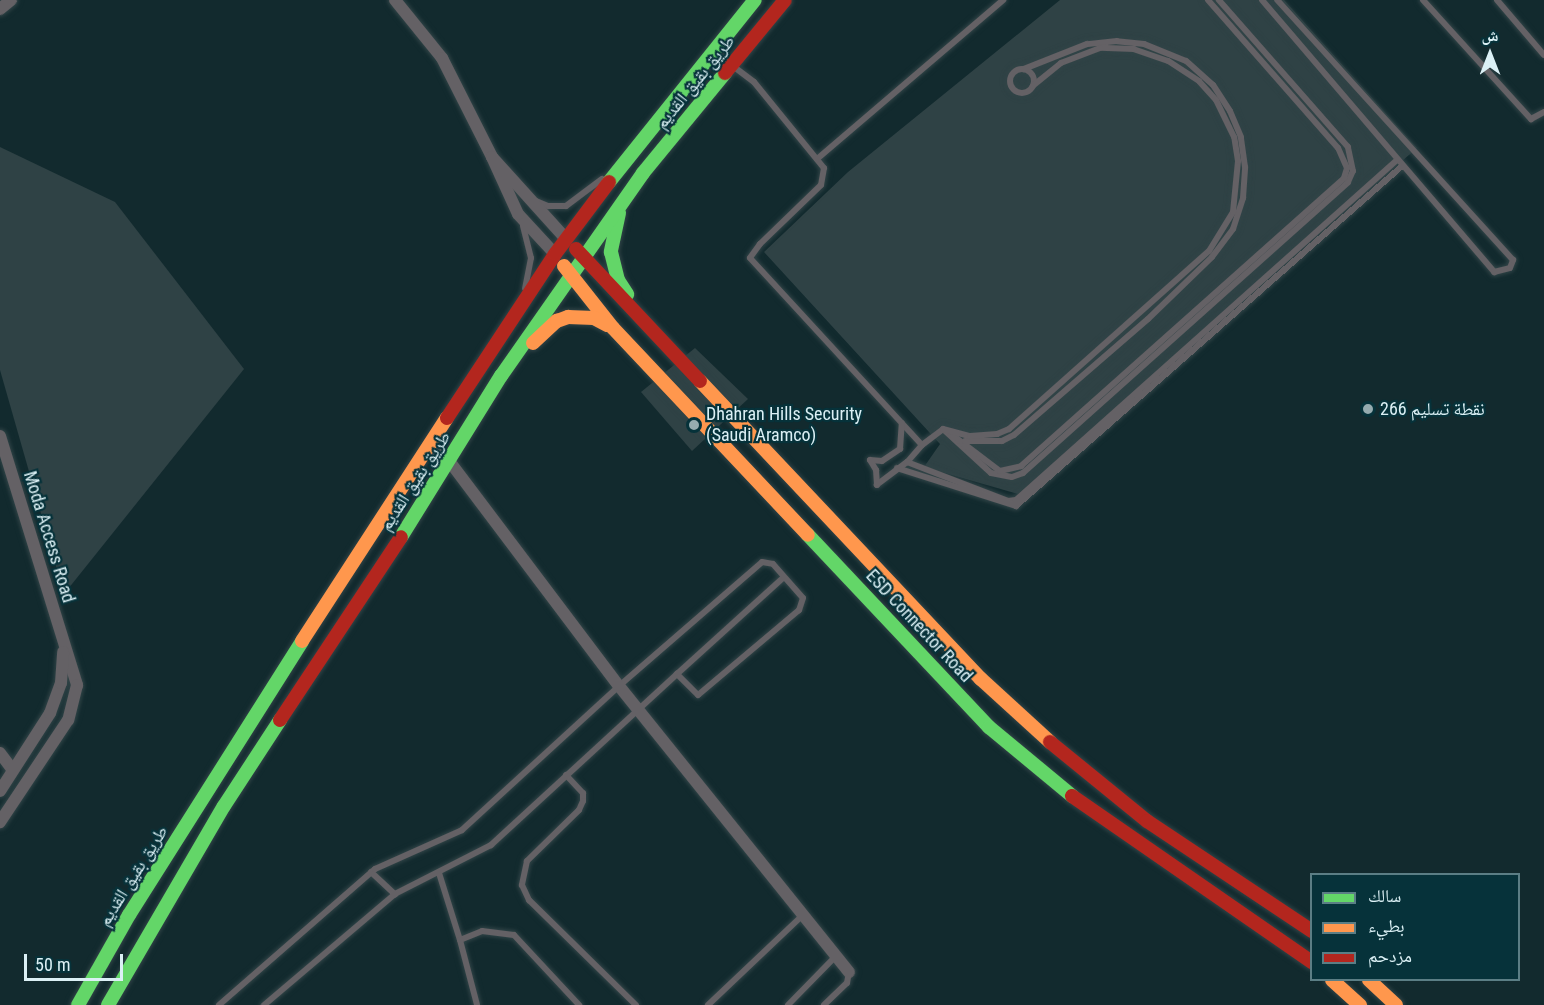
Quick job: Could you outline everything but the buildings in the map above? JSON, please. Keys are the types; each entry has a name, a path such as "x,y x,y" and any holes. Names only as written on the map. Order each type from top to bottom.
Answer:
{"main road":[{"name":"طريق بقيق القديم","path":"78,1005 129,915 428,447 555,254 627,157 755,0"},
{"name":"طريق بقيق القديم","path":"108,1005 224,806 450,462 501,376 628,193 785,0"},
{"path":"628,193 614,230 613,260 618,280 651,330"},
{"name":"ESD Connector Road","path":"566,239 981,679 1060,751 1148,821 1310,930"},
{"name":"ESD Connector Road","path":"555,254 613,328 989,727 1087,809 1310,961"},
{"path":"501,376 557,321 581,316 613,328"},
{"path":"808,534 828,516"},
{"path":"1333,981 1360,1005"},
{"path":"1370,981 1396,1005"}],"street":[{"path":"0,9 10,0"},
{"path":"395,0 442,58 518,214 555,254"},
{"path":"492,157 566,239"},
{"name":"Moda Access Road","path":"0,436 77,685 68,720 0,822"},
{"path":"428,447 450,462 619,686 849,972"},
{"name":"Moda Access Road","path":"0,791 50,713 61,683 64,647"},
{"path":"0,753 13,770"}],"lane":[{"path":"817,159 1003,0"},
{"path":"943,429 964,441 1000,471 1021,466 1344,178 1347,168 1338,148 1208,0"},
{"path":"943,429 991,473 1012,477 1023,473 1348,182 1353,171 1348,147 1219,0"},
{"path":"1262,0 1494,272 1510,268 1513,260 1277,0"},
{"path":"1422,0 1531,119 1544,112"},
{"path":"1497,0 1544,55"},
{"path":"943,429 970,436 997,434 1009,429 1209,251 1233,212 1238,161 1234,137 1216,100 1205,87 1168,61 1134,49 1100,48 1061,63 1025,93 1011,87 1010,76 1087,44 1117,41 1144,44 1186,61 1213,85 1230,111 1241,137 1245,167 1244,198 1233,229 1212,258 1148,319 1014,435 1002,441 964,441"},
{"path":"713,51 754,82 824,168 825,180 752,252 750,258 922,445"},
{"path":"1024,69 1033,76 1033,86"},
{"path":"528,197 548,206 566,206 627,157"},
{"path":"907,462 1008,501 1017,500 1397,160"},
{"path":"897,468 1016,506 1402,166"},
{"path":"518,214 529,237 531,258 520,308"},
{"path":"902,422 900,449 882,460 870,460 876,470 876,485 907,462 922,445 943,429"},
{"path":"219,1005 371,872 462,830 619,686 762,562 773,564 803,597 799,610 698,695 677,674"},
{"path":"264,1005 395,894 491,845 637,709 784,577"},
{"path":"566,775 583,793 583,801 579,810 527,861 522,885 529,900 636,1005"},
{"path":"371,872 395,894"},
{"path":"439,873 476,1002 484,1005"},
{"path":"708,1005 803,915"},
{"path":"460,940 482,931 514,935 579,1005"},
{"path":"788,1005 836,956"},
{"path":"824,1005 847,983 849,972"}],"traffic: fast":[{"path":"609,182 755,0"},
{"path":"401,537 501,376 643,173 725,73"},
{"path":"619,213 611,252 618,280 627,294"},
{"path":"808,535 989,727 1072,796"},
{"path":"78,1005 129,915 302,641"},
{"path":"108,1005 224,806 280,720"}],"traffic: slow":[{"path":"564,266 613,328 808,535"},
{"path":"533,343 557,321 568,317 594,318 607,325"},
{"path":"700,381 981,679 1050,742"},
{"path":"302,641 447,418"},
{"path":"1333,981 1360,1005"},
{"path":"1370,981 1396,1005"}],"traffic: jam":[{"path":"725,73 785,0"},
{"path":"447,418 555,254 609,182"},
{"path":"576,249 700,381"},
{"path":"280,720 401,537"},
{"path":"1050,742 1147,821 1310,930"},
{"path":"1072,796 1310,961"}],"place":[{"name":"نقطة تسليم 266","path":"1368,409"},
{"name":"Dhahran Hills Security (Saudi Aramco)","path":"694,425"}]}
